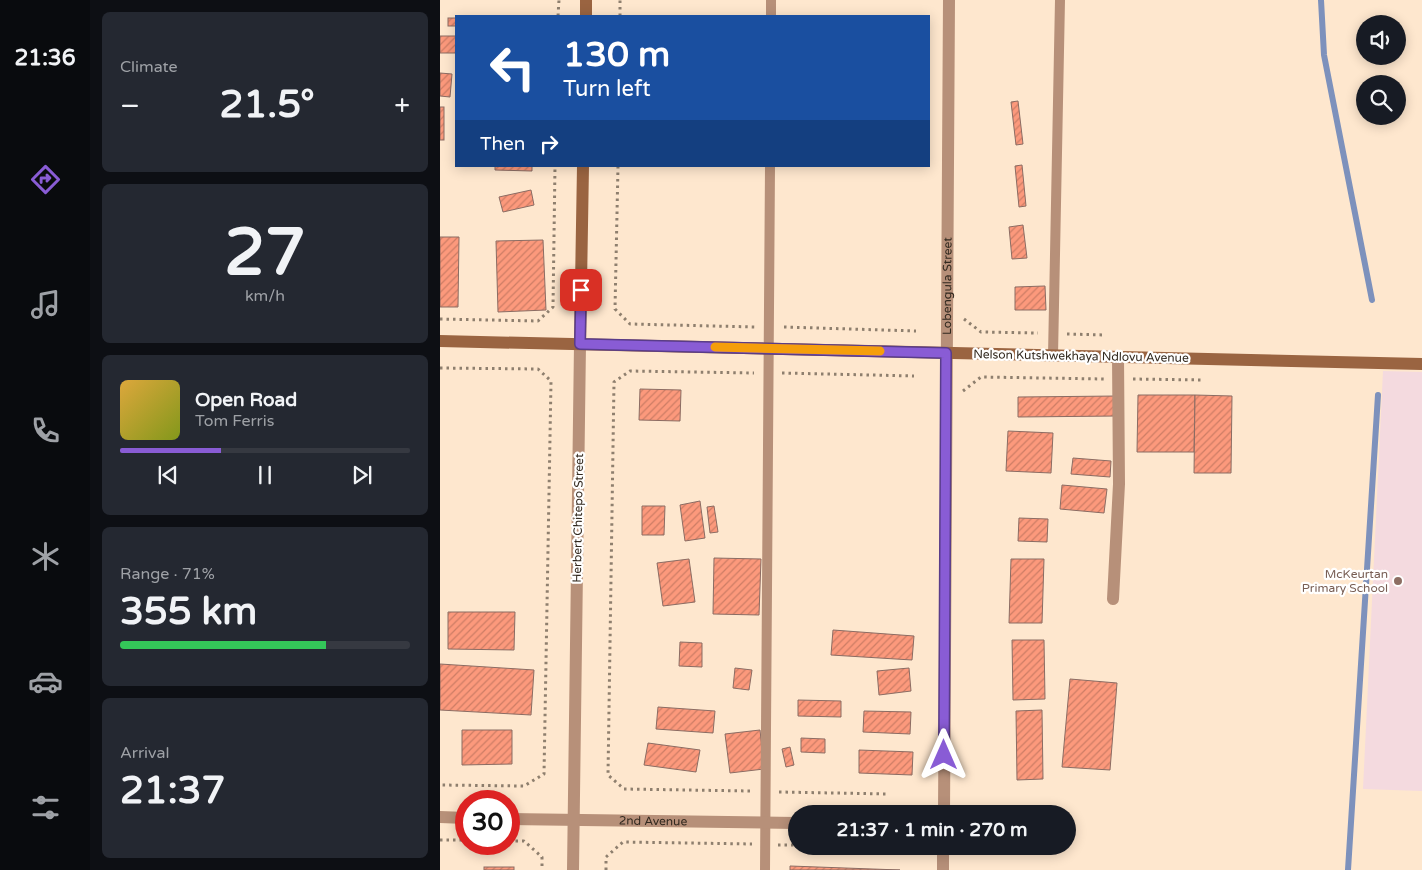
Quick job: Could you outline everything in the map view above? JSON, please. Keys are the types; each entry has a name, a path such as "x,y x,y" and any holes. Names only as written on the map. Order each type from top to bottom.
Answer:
{"street":[{"path":"586,0 586,15"},
{"name":"Lobengula Street","path":"944,805 948,0"},
{"name":"Herbert Chitepo Street","path":"573,870 583,167"},
{"name":"Nelson Kutshwekhaya Ndlovu Avenue","path":"440,340 1422,364"},
{"path":"1113,599 1119,484 1118,357"},
{"path":"440,817 455,818"},
{"name":"2nd Avenue","path":"520,819 788,823"},
{"path":"943,855 943,870"}],"lane":[{"path":"771,0 771,15"},
{"path":"1053,356 1060,0"},
{"path":"765,870 770,167"}],"path":[{"path":"558,0 558,15"},
{"path":"620,0 620,15"},
{"path":"440,319 538,321 553,307 555,167"},
{"path":"618,167 615,309 630,324 916,330"},
{"path":"957,315 981,332 1106,335"},
{"path":"440,368 538,369 551,381 544,774 524,786 440,785"},
{"path":"624,789 608,775 608,756 614,382 630,371"},
{"path":"956,397 981,377 1203,380"},
{"path":"440,840 455,840"},
{"path":"520,841 524,841 542,857 542,870"},
{"path":"606,870 606,857 623,842 788,845"}],"shaded area":[{"name":"McKeurtan Primary School","path":"1383,371 1422,372 1422,791 1363,789"}],"building":[{"path":"448,18 455,18 455,26 448,26"},
{"path":"440,36 455,36 455,53 440,53"},
{"path":"440,73 452,74 450,97 440,96"},
{"path":"1018,101 1023,144 1016,145 1011,102"},
{"path":"440,107 444,107 444,140 440,140"},
{"path":"1022,165 1026,206 1019,207 1015,166"},
{"path":"495,167 532,167 532,171 495,170"},
{"path":"531,190 534,205 503,212 499,197"},
{"path":"1023,225 1027,258 1012,259 1009,227"},
{"path":"440,237 459,237 458,307 440,307"},
{"path":"543,240 546,310 498,312 496,241"},
{"path":"1045,286 1046,310 1015,310 1015,287"},
{"path":"640,389 681,390 680,421 639,420"},
{"path":"1138,395 1195,395 1194,452 1137,452"},
{"path":"1195,395 1232,396 1231,473 1194,473"},
{"path":"1117,396 1117,416 1018,417 1018,397"},
{"path":"1008,431 1053,433 1051,473 1006,471"},
{"path":"1073,458 1111,461 1110,477 1071,474"},
{"path":"1062,485 1107,489 1104,513 1060,509"},
{"path":"700,501 705,538 685,541 680,505"},
{"path":"642,506 665,506 664,535 642,535"},
{"path":"714,506 718,532 710,533 707,507"},
{"path":"1019,518 1048,519 1047,542 1018,541"},
{"path":"714,558 761,559 759,615 713,614"},
{"path":"689,559 695,602 663,606 657,563"},
{"path":"1011,559 1044,559 1042,623 1009,623"},
{"path":"448,612 515,612 514,650 448,649"},
{"path":"833,630 914,636 912,660 831,655"},
{"path":"1012,640 1044,640 1045,699 1013,700"},
{"path":"680,642 702,643 702,667 679,666"},
{"path":"440,664 534,670 531,715 440,710"},
{"path":"735,668 752,670 749,690 733,688"},
{"path":"909,668 911,691 879,695 877,671"},
{"path":"1070,679 1117,683 1110,770 1062,767"},
{"path":"798,700 841,701 841,717 798,716"},
{"path":"658,707 715,711 713,733 656,729"},
{"path":"1042,710 1043,779 1017,780 1016,711"},
{"path":"864,711 911,712 910,734 863,732"},
{"path":"462,730 512,730 512,764 462,765"},
{"path":"760,730 764,769 730,773 725,734"},
{"path":"801,738 825,739 825,753 801,752"},
{"path":"648,743 700,750 696,772 644,765"},
{"path":"790,747 794,765 786,767 782,749"},
{"path":"859,750 913,752 912,775 859,773"},
{"path":"790,866 900,870 790,870"},
{"path":"484,867 514,867 514,870 484,870"}],"waterway":[{"path":"1321,0 1324,55 1372,300"},
{"path":"1348,870 1378,395"}],"slow traffic":[{"path":"715,347 880,351"}],"place":[{"name":"McKeurtan Primary School","path":"1398,581"}],"route":[{"path":"581,290 580,344 946,353 944,755"}]}
